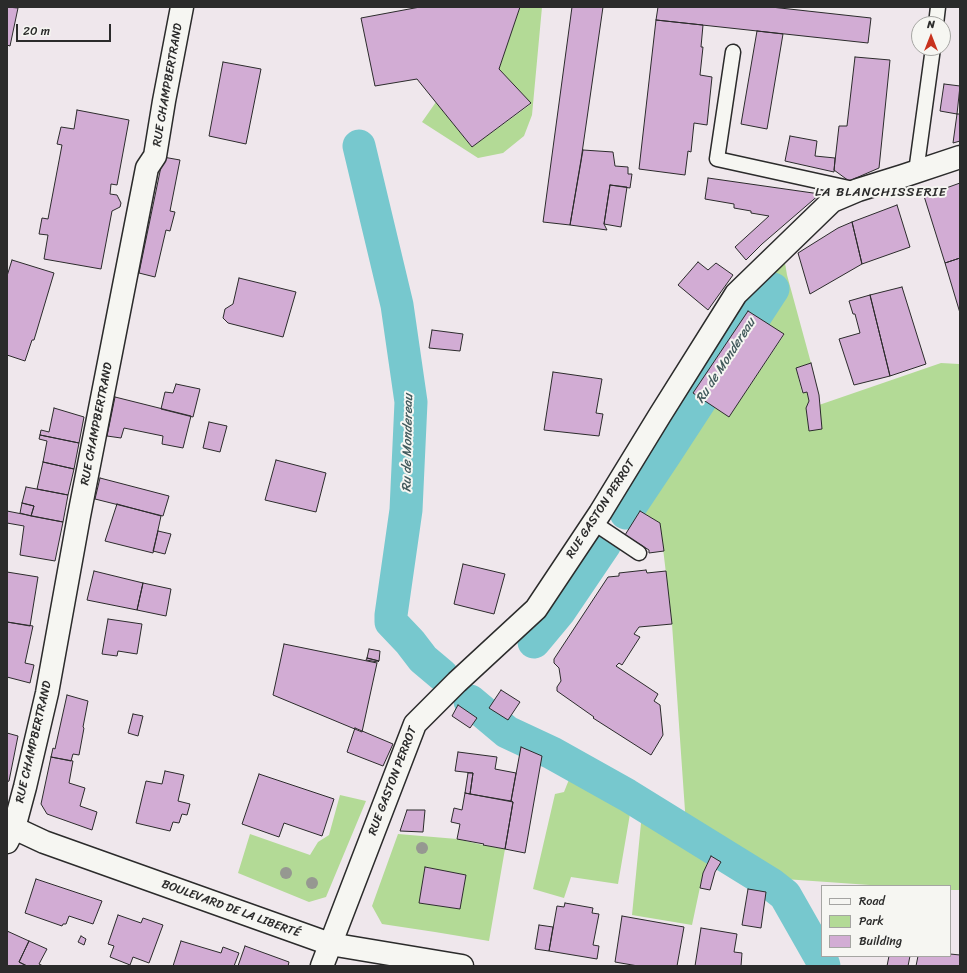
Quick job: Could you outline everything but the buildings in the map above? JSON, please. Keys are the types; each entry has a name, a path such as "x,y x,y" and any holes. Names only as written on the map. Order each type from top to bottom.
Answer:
{"street":[{"name":"RUE CHAMPBERTRAND","path":"9,832 25,787 46,693 141,198 147,168 155,156 182,7"},
{"name":"RUE GASTON PERROT","path":"322,966 415,724 450,688 536,609 594,523 736,294 832,201 858,190 960,157"},
{"name":"BOULEVARD DE LA LIBERTÉ","path":"9,832 44,842 330,944 462,966"}],"lane":[{"path":"732,52 717,159 858,190"},
{"path":"916,172 932,56"},
{"path":"594,523 639,553"}],"green space":[{"path":"520,7 542,7 532,115 524,136 503,153 478,158 422,122 436,102 472,147 531,104 499,69"},
{"path":"785,263 811,363 796,368 802,393 807,392 809,401 806,408 809,431 819,405 941,363 959,364 960,890 951,890 951,885 870,885 770,878 686,825 672,624 660,523 640,511 710,404 729,417 784,335 762,320 774,302 773,289 769,279"},
{"path":"570,777 631,808 618,884 571,877 564,898 533,889 555,794 564,792"},
{"path":"340,795 366,801 326,897 309,902 238,873 250,834 310,855 318,842 329,835"},
{"path":"642,813 711,856 703,873 692,925 632,915"},
{"path":"398,834 457,839 505,849 489,941 382,924 372,906","holes":["425,867 466,875 460,909 419,903"]}],"waterway":[{"name":"Ru de Mondereau","path":"359,146 397,305 411,402 406,510 391,622 410,642 423,659 442,675"},
{"name":"Ru de Mondereau","path":"626,513 773,289"},
{"name":"Ru de Mondereau","path":"534,642 559,612 605,544"},
{"path":"470,701 507,732 552,753 627,795 771,884 785,895 824,966"}],"district":[{"name":"LA BLANCHISSERIE","path":"881,193"}]}
